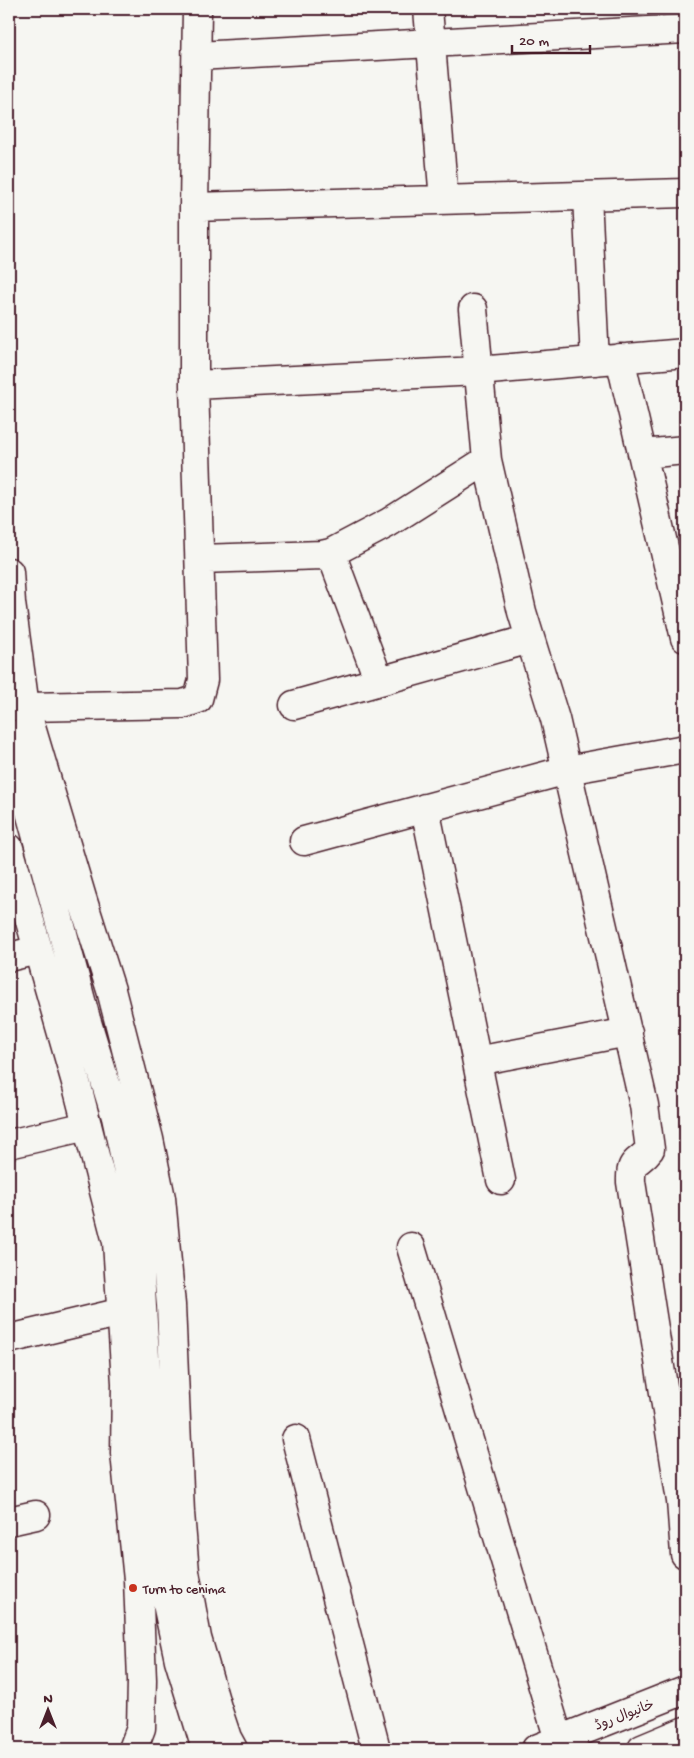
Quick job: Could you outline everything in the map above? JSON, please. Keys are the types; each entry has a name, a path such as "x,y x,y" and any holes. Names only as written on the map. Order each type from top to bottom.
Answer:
{"street":[{"path":"17,706 183,704 198,699 203,680 194,384 197,9"},
{"path":"428,9 444,200"},
{"path":"197,56 685,29"},
{"path":"194,207 685,193"},
{"path":"587,196 607,360 643,454 678,571 685,638"},
{"path":"472,309 487,460 522,612 555,719 644,1105 650,1149 636,1161 631,1171 631,1182 681,1501 685,1554"},
{"path":"194,384 478,371 685,353"},
{"path":"643,454 685,450"},
{"path":"200,558 322,555 331,553 388,523 487,460"},
{"path":"331,553 379,681"},
{"path":"9,572 17,706 111,990 149,1139 161,1198 171,1305 180,1513 185,1572 197,1638 218,1711 227,1738 234,1749"},
{"path":"294,705 530,638"},
{"path":"9,734 86,1019 116,1117 133,1195 139,1257 155,1523 165,1594 179,1660 206,1749"},
{"path":"304,841 567,770 685,749"},
{"path":"425,808 501,1180"},
{"path":"9,848 77,1086 117,1242 126,1382 125,1453 138,1580 142,1680 140,1728 133,1749"},
{"path":"9,957 38,950"},
{"path":"477,1060 628,1032"},
{"path":"9,1144 87,1126"},
{"path":"411,1247 548,1744"},
{"path":"9,1339 122,1312"},
{"path":"296,1439 376,1749"},
{"path":"9,1521 36,1515"},
{"name":"خانیوال روڈ","path":"548,1744 685,1690"},
{"path":"642,1749 685,1731"}],"place":[{"name":"Turn to cenima","path":"133,1588"}]}
